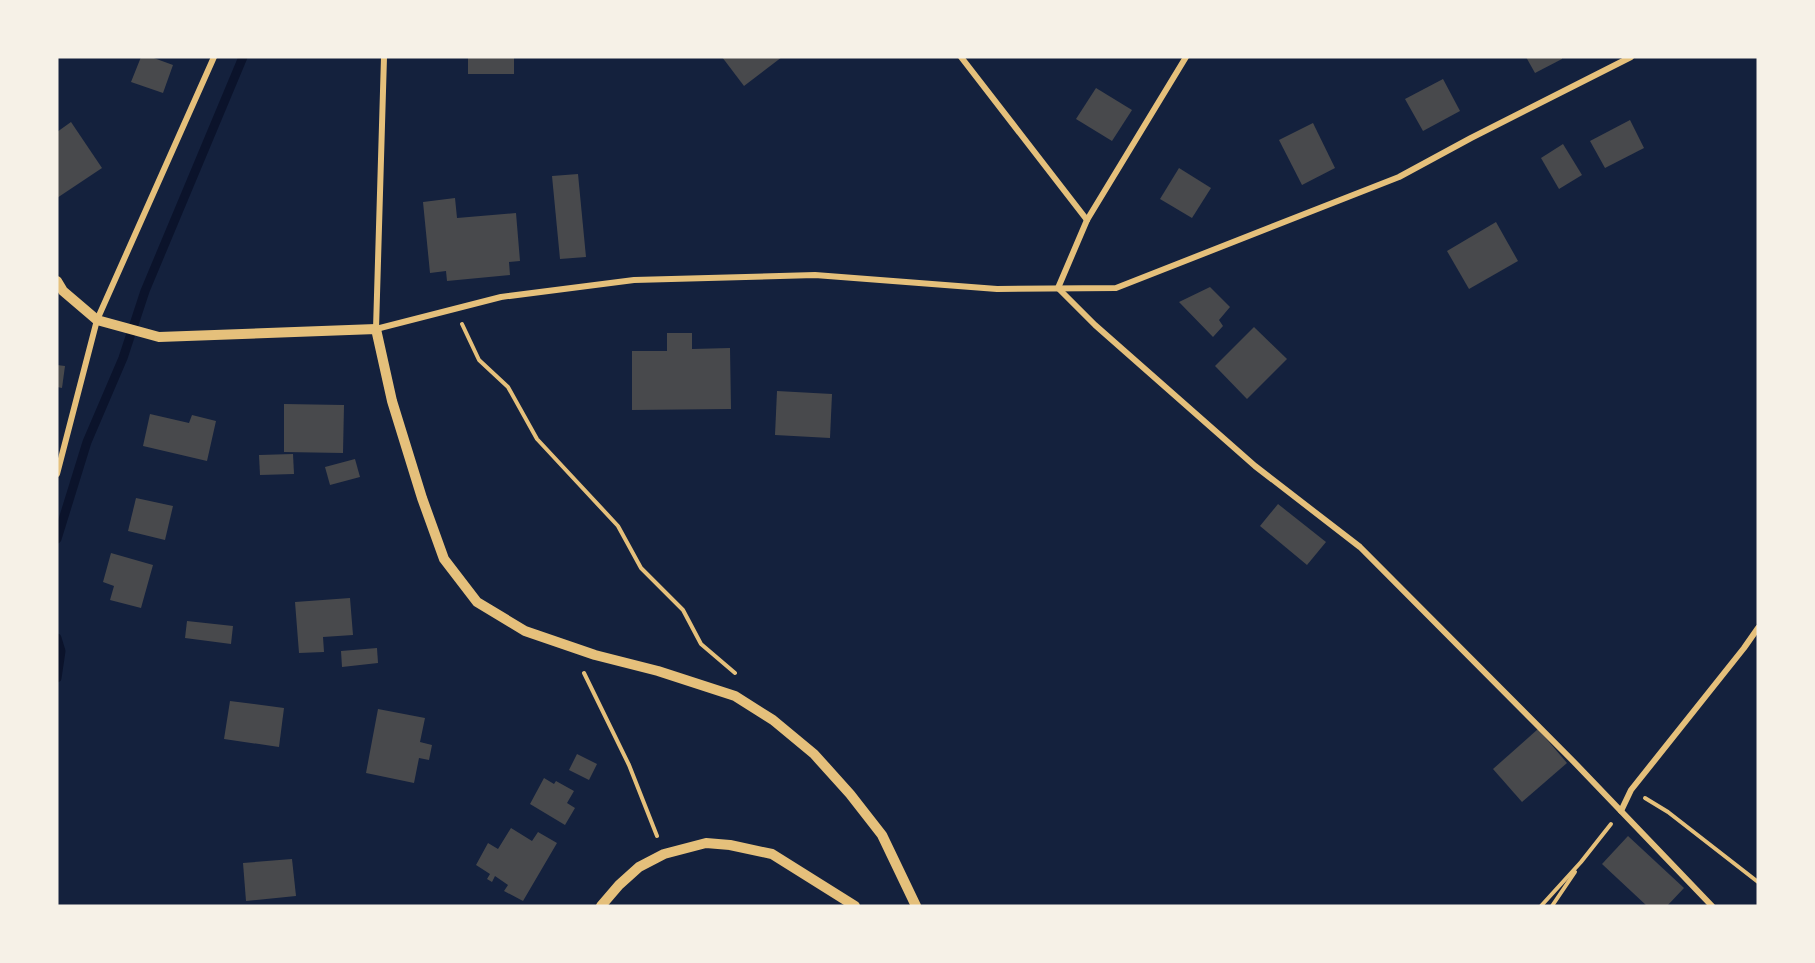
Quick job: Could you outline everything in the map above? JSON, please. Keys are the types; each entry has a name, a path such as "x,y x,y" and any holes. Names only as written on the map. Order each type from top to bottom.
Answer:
{"street":[{"path":"57,474 97,320 214,57"},
{"path":"384,57 376,329 392,401 422,498 444,559 477,602 525,631 595,655 658,671 735,696 774,720 814,754 882,835 916,906"},
{"path":"961,57 1087,220"},
{"path":"1058,288 1087,220 1186,57"},
{"path":"57,280 63,291 97,320 159,337 376,329 501,297 634,280 815,275 997,289 1116,288 1399,177 1631,57"},
{"path":"1058,288 1095,325 1255,466 1360,547 1712,906"},
{"path":"1621,811 1631,790 1758,628"},
{"path":"601,906 639,867 664,854 706,843 730,845 772,854 855,906"}],"path":[{"path":"454,309 479,360 508,387 537,439 618,526 641,568 683,610 701,644 738,676"},
{"path":"592,687 629,765 664,854"},
{"path":"1631,790 1668,812 1758,882"},
{"path":"1541,906 1621,811"},
{"path":"1552,906 1581,861"}],"building":[{"path":"141,57 151,57 173,65 163,93 131,82"},
{"path":"468,57 514,57 514,74 468,74"},
{"path":"722,57 782,57 744,86"},
{"path":"1526,57 1562,57 1562,59 1535,73"},
{"path":"1443,79 1460,111 1423,131 1405,99"},
{"path":"1096,88 1132,110 1112,141 1076,119"},
{"path":"1630,120 1644,148 1605,168 1590,141"},
{"path":"71,122 102,168 57,198 57,132"},
{"path":"1313,123 1335,168 1302,185 1279,140"},
{"path":"1563,144 1582,175 1559,189 1541,158"},
{"path":"1179,168 1211,188 1192,218 1160,199"},
{"path":"578,174 586,257 560,259 552,176"},
{"path":"455,198 457,218 516,213 520,261 509,262 510,275 447,281 446,271 430,273 423,202"},
{"path":"1496,222 1518,261 1469,289 1447,251"},
{"path":"1210,287 1230,307 1219,320 1223,326 1213,337 1179,302"},
{"path":"1254,327 1287,359 1247,399 1215,366"},
{"path":"667,333 692,333 692,349 730,348 731,409 632,410 632,351 667,351"},
{"path":"57,365 65,366 62,388 57,387"},
{"path":"777,391 832,394 830,438 775,435"},
{"path":"284,404 344,405 343,453 284,452"},
{"path":"150,414 189,423 192,415 216,421 207,461 143,446"},
{"path":"293,454 294,474 260,475 259,455"},
{"path":"355,459 360,477 330,485 325,467"},
{"path":"136,498 173,506 165,540 128,531"},
{"path":"1278,504 1326,542 1307,565 1260,526"},
{"path":"111,553 153,565 141,608 110,600 114,586 103,582"},
{"path":"350,598 353,635 323,637 324,652 299,653 295,602"},
{"path":"187,621 233,626 231,644 185,638"},
{"path":"377,648 378,663 342,667 341,651"},
{"path":"230,701 284,708 279,747 224,739"},
{"path":"378,709 425,718 420,742 432,745 429,760 419,758 414,783 366,773"},
{"path":"1538,729 1567,763 1522,802 1493,769"},
{"path":"577,754 597,764 589,780 569,770"},
{"path":"544,778 554,784 556,781 574,791 567,803 575,808 565,825 530,804"},
{"path":"511,828 532,841 538,832 557,843 523,901 504,891 508,885 495,876 492,882 487,879 490,874 476,865 488,843 498,849"},
{"path":"1628,836 1684,888 1667,906 1647,906 1602,864"},
{"path":"292,859 296,896 246,901 243,863"}],"waterway":[{"path":"57,539 87,442 123,358 145,291 243,57"},
{"path":"57,638 61,651 57,678"}]}
